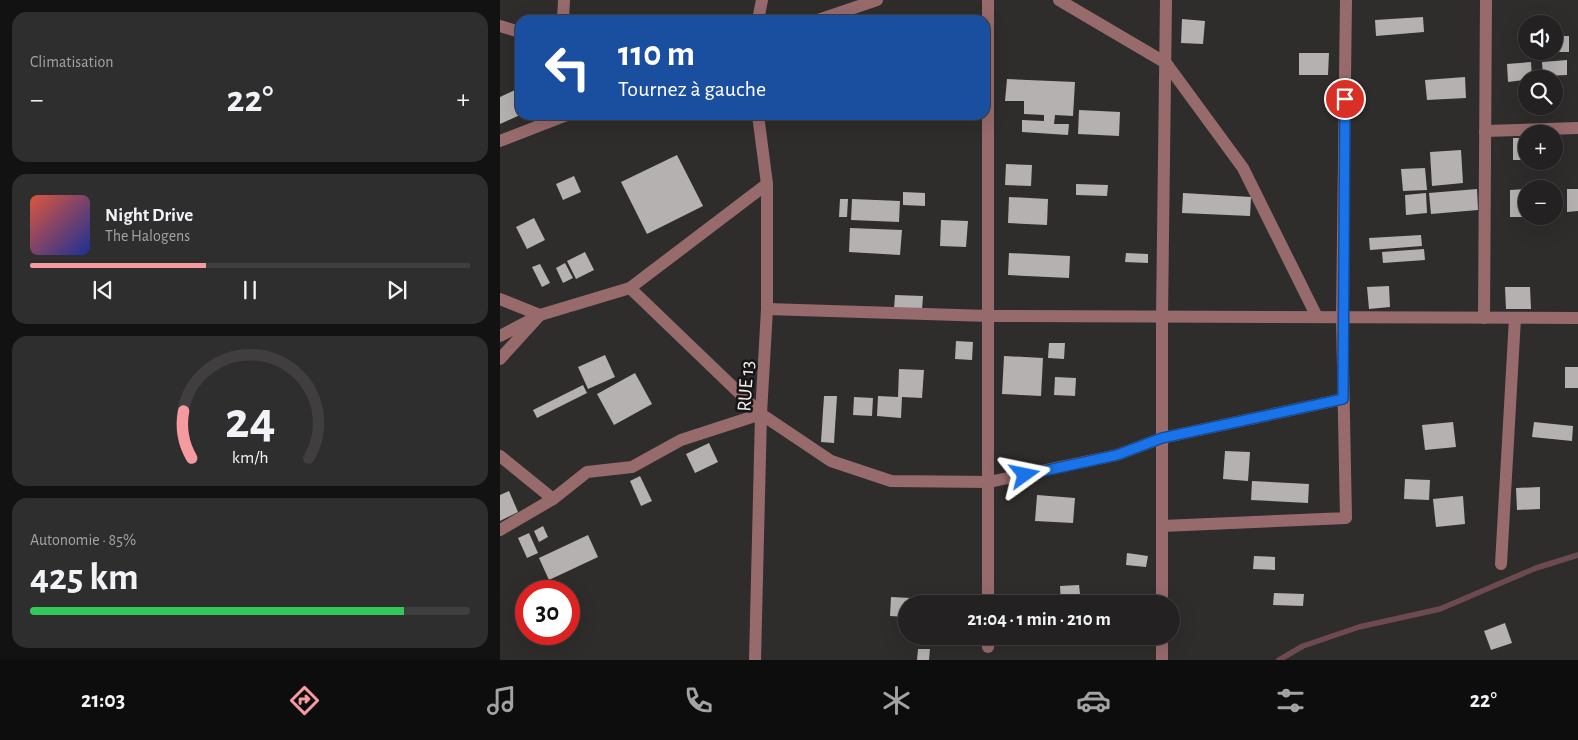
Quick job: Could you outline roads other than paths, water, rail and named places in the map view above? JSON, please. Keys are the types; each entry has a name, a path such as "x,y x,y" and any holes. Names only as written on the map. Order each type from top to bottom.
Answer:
{"street":[{"path":"563,15 564,0"},
{"path":"759,15 762,0"},
{"path":"833,15 878,0"},
{"path":"988,0 988,15"},
{"path":"1059,0 1166,63 1243,168 1317,317"},
{"path":"1162,595 1162,316 1166,0"},
{"path":"1162,526 1346,518 1342,317 1346,0"},
{"path":"1484,318 1486,0"},
{"path":"500,26 515,30"},
{"path":"500,141 554,120"},
{"name":"RUE 13","path":"755,660 761,414 767,309 767,184 759,120"},
{"path":"988,120 988,595"},
{"path":"1485,131 1578,128"},
{"path":"500,336 540,315 630,288 767,184"},
{"path":"630,288 761,414 831,461 891,480 989,482 1117,455 1162,438 1343,399"},
{"path":"500,299 540,315"},
{"path":"767,309 988,316 1578,318"},
{"path":"500,360 540,315"},
{"path":"1501,564 1515,318"},
{"path":"500,530 553,499 587,472 632,467 681,440 761,414"},
{"path":"500,456 553,499"},
{"path":"1162,645 1162,660"}],"waterway":[{"path":"1279,660 1303,646 1359,627 1440,609 1536,568 1578,555"}]}
